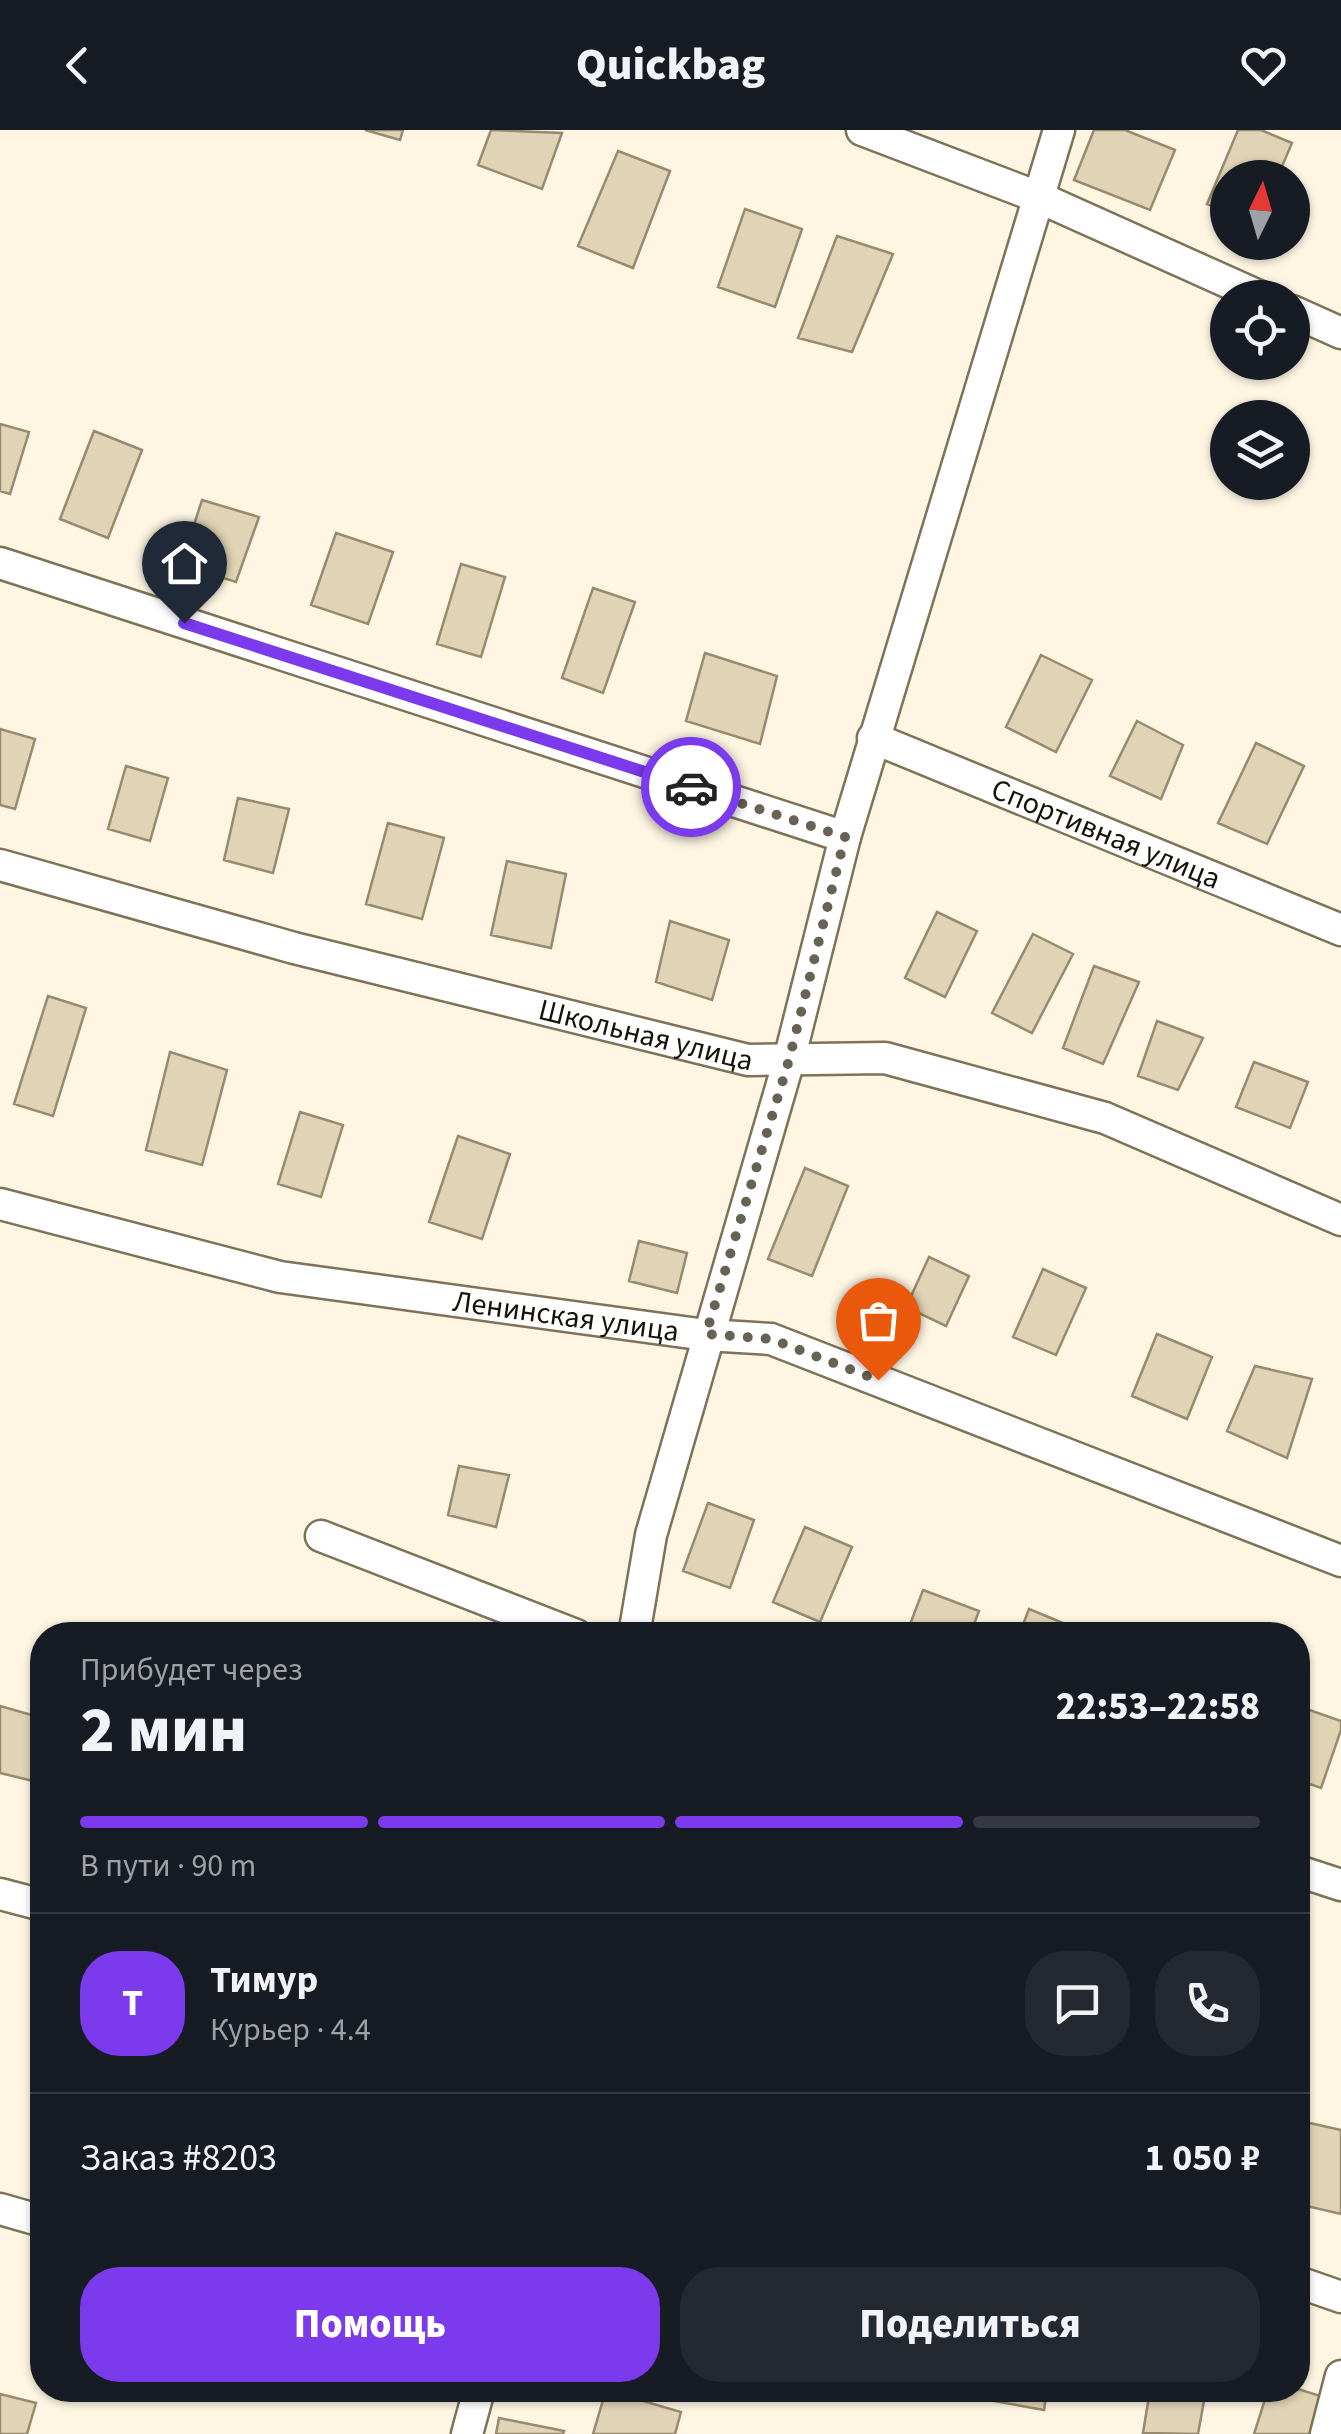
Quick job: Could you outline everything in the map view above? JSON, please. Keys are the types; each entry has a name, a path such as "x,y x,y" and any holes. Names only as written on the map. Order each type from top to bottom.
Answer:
{"street":[{"path":"862,130 1038,197 1223,280"},
{"path":"636,1622 651,1535 706,1334 789,1060 873,738 1059,130"},
{"path":"1310,319 1341,332"},
{"path":"0,563 845,837"},
{"name":"Спортивная улица","path":"873,738 1341,930"},
{"name":"Школьная улица","path":"0,864 294,948 748,1060 885,1058 1105,1118 1341,1220"},
{"name":"Ленинская улица","path":"0,1204 280,1277 706,1334 771,1339 1341,1561"},
{"path":"321,1536 543,1622"},
{"path":"1310,1875 1341,1885"},
{"path":"0,1894 30,1902"},
{"path":"0,2209 30,2218"},
{"path":"1310,2286 1341,2296"},
{"path":"1326,2434 1341,2376"},
{"path":"466,2434 475,2402"}],"building":[{"path":"365,130 403,130 400,140"},
{"path":"491,130 562,133 542,189 478,165"},
{"path":"1094,130 1125,130 1175,150 1150,210 1074,180"},
{"path":"1238,130 1261,130 1292,143 1285,160 1225,160"},
{"path":"618,151 670,171 633,268 578,246"},
{"path":"745,209 802,229 775,307 718,287"},
{"path":"837,236 893,254 852,352 798,338"},
{"path":"0,424 29,432 10,494 0,491"},
{"path":"94,431 142,450 108,538 60,519"},
{"path":"202,500 259,517 236,582 181,565"},
{"path":"336,533 393,552 368,624 311,605"},
{"path":"461,564 505,577 481,657 437,644"},
{"path":"593,588 635,602 603,693 562,678"},
{"path":"705,653 777,676 760,744 686,721"},
{"path":"1041,655 1092,680 1056,752 1006,727"},
{"path":"1137,721 1183,745 1161,799 1110,776"},
{"path":"0,729 35,739 15,809 0,805"},
{"path":"1256,743 1304,766 1267,844 1218,823"},
{"path":"126,766 168,778 150,841 108,829"},
{"path":"238,798 289,809 273,873 224,860"},
{"path":"388,823 444,838 422,919 366,904"},
{"path":"507,861 566,874 551,948 491,935"},
{"path":"937,912 977,931 945,997 905,978"},
{"path":"670,921 729,940 712,1000 656,982"},
{"path":"1033,934 1073,954 1032,1033 992,1013"},
{"path":"1094,966 1139,982 1103,1064 1063,1048"},
{"path":"48,996 86,1008 53,1116 14,1104"},
{"path":"1157,1021 1203,1038 1178,1090 1138,1076"},
{"path":"170,1052 227,1070 202,1165 146,1150"},
{"path":"1254,1062 1308,1082 1290,1128 1236,1107"},
{"path":"300,1112 343,1125 321,1197 278,1184"},
{"path":"458,1136 510,1154 482,1239 429,1222"},
{"path":"805,1168 848,1186 812,1276 768,1259"},
{"path":"639,1241 687,1253 677,1293 629,1281"},
{"path":"929,1257 969,1276 946,1326 906,1307"},
{"path":"1043,1269 1086,1288 1056,1355 1013,1337"},
{"path":"1157,1334 1212,1357 1187,1419 1132,1396"},
{"path":"1255,1366 1312,1379 1287,1458 1227,1431"},
{"path":"459,1466 509,1475 496,1527 448,1515"},
{"path":"708,1503 754,1520 730,1588 683,1571"},
{"path":"805,1527 852,1547 820,1622 773,1602"},
{"path":"923,1590 979,1611 975,1622 911,1622"},
{"path":"1029,1609 1061,1622 1024,1622"},
{"path":"0,1706 30,1715 30,1780 0,1773"},
{"path":"1310,1710 1341,1721 1321,1788 1310,1784"},
{"path":"1310,2123 1341,2130 1341,2214 1310,2207"},
{"path":"1310,2393 1336,2401 1326,2434 1254,2434 1264,2402 1310,2402"},
{"path":"0,2394 36,2403 27,2434 0,2434"},
{"path":"602,2402 647,2402 681,2412 675,2434 593,2434"},
{"path":"999,2402 1045,2402 1044,2410"},
{"path":"1148,2402 1204,2402 1198,2434 1143,2433"},
{"path":"499,2418 564,2431 496,2434"}],"way so far":[{"path":"691,787 845,837 789,1060 706,1334 771,1339 878,1380"}],"route":[{"path":"184,623 691,787"}]}
